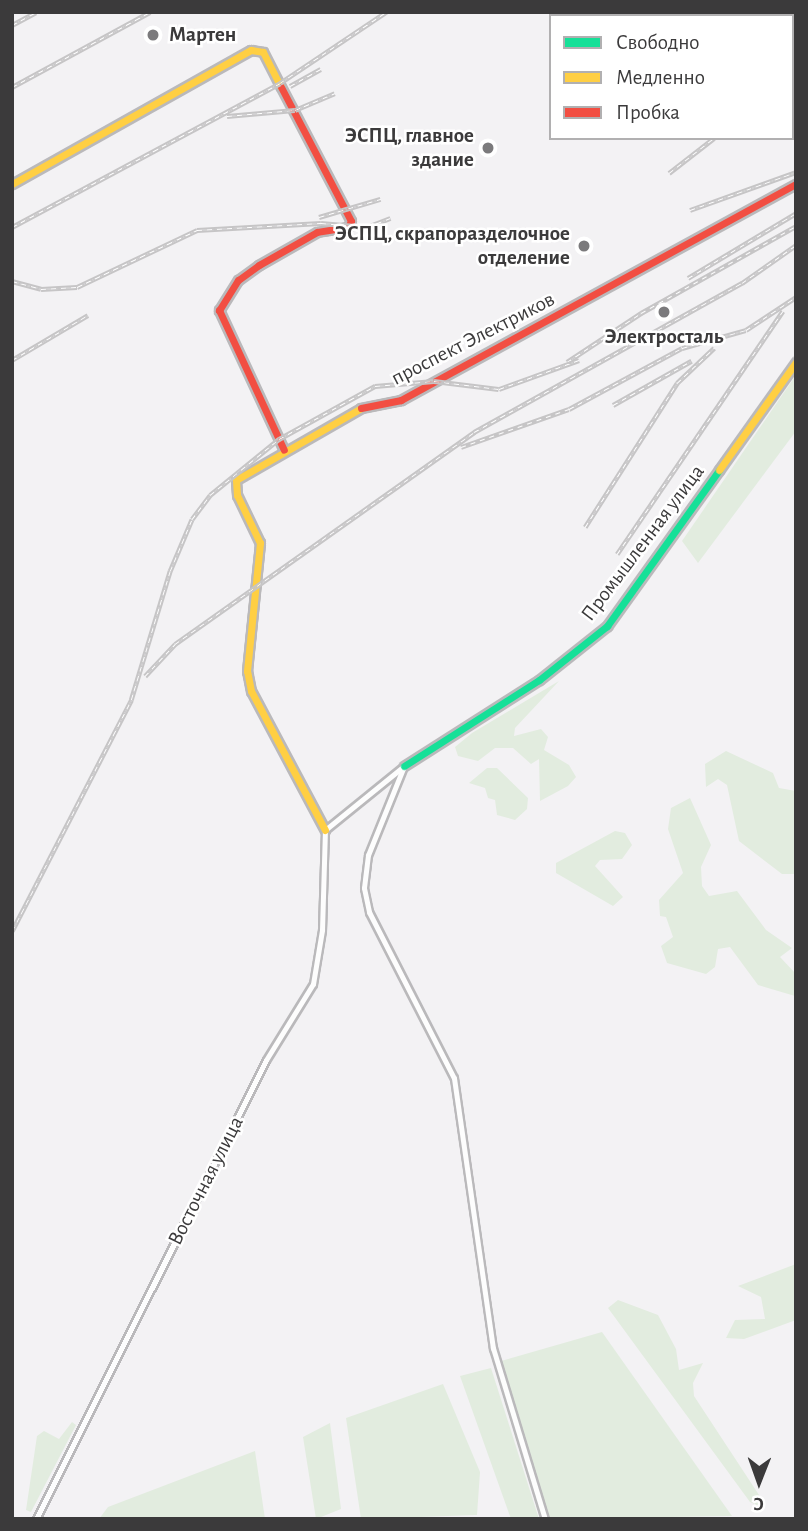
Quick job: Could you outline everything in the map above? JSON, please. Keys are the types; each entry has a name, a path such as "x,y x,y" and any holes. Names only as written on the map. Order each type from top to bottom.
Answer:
{"street":[{"path":"12,184 259,49 351,220 348,227 317,232 259,265 238,280 219,310 284,450"},
{"name":"проспект Электриков","path":"325,831 257,708 247,671 260,543 237,495 236,480 284,450 369,404 401,400 796,184"},
{"name":"Промышленная улица","path":"325,831 382,781 539,680 607,626 796,362"},
{"path":"404,766 368,855 364,888 369,912 454,1078 493,1348 545,1519"},
{"name":"Восточная улица","path":"36,1519 266,1060 313,984 322,930 325,831"}],"shaded area":[{"path":"796,375 796,431 698,563 682,541"},
{"path":"559,681 515,728 514,736 541,729 548,737 544,750 569,765 576,777 568,786 540,801 539,759 531,764 513,748 495,748 478,761 458,756 455,747 472,733"},
{"path":"726,751 773,773 779,788 796,791 796,874 782,874 739,841 727,785 718,779 706,787 705,764"},
{"path":"487,768 497,768 528,798 527,809 515,820 497,815 495,800 488,798 485,788 469,783"},
{"path":"690,798 711,845 701,867 702,886 709,896 737,891 766,930 792,948 780,957 796,974 795,996 758,985 730,947 718,949 715,967 706,974 667,963 661,946 673,937 666,917 660,916 659,900 683,873 668,829 671,808"},
{"path":"615,831 625,833 632,845 622,859 600,860 595,866 623,897 613,906 556,873 556,863"},
{"path":"796,1264 796,1320 744,1339 726,1338 735,1320 765,1319 761,1297 738,1286"},
{"path":"618,1300 658,1315 676,1349 679,1370 703,1363 693,1383 694,1396 761,1498 759,1506 750,1502 608,1308"},
{"path":"602,1332 732,1516 549,1519 501,1361"},
{"path":"491,1368 539,1519 511,1519 460,1376"},
{"path":"443,1384 480,1472 477,1515 361,1519 346,1418"},
{"path":"72,1422 76,1425 31,1512 26,1510 37,1436 44,1431 59,1439"},
{"path":"330,1423 341,1509 316,1519 303,1437"},
{"path":"255,1451 265,1519 99,1519 108,1507"}],"railway":[{"path":"12,25 36,12"},
{"path":"12,87 150,12"},
{"path":"12,227 280,83 386,12"},
{"path":"290,86 321,69"},
{"path":"227,116 295,110 335,93"},
{"path":"669,173 711,140"},
{"path":"690,210 796,172"},
{"path":"319,217 380,199"},
{"path":"688,278 796,213"},
{"path":"12,281 41,289 77,287 197,230 321,223 367,227 390,218"},
{"path":"567,362 641,313 796,226"},
{"path":"145,676 175,644 474,432 742,283 796,245"},
{"path":"461,447 569,409 682,348 746,330 796,297"},
{"path":"617,554 783,311"},
{"path":"12,360 88,315"},
{"path":"585,527 677,383 714,348"},
{"path":"12,931 131,700 170,571 192,519 210,495 279,439 375,386 434,381 499,389 579,360"},
{"path":"613,405 691,361"}],"traffic: fast":[{"path":"404,766 539,680 607,626 719,470"}],"traffic: slow":[{"path":"12,184 251,50 263,52 281,87"},
{"path":"719,470 796,362"},
{"path":"325,830 251,691 247,671 260,543 237,495 236,480 361,408"}],"traffic: jam":[{"path":"281,87 351,221 348,227 317,232 259,265 238,280 219,310 284,450"},
{"path":"361,408 401,400 796,184"}],"place":[{"name":"Мартен","path":"153,35"},
{"name":"ЭСПЦ, главное здание","path":"488,148"},
{"name":"ЭСПЦ, скрапоразделочное отделение","path":"584,246"},
{"name":"Электросталь","path":"664,312"}]}
